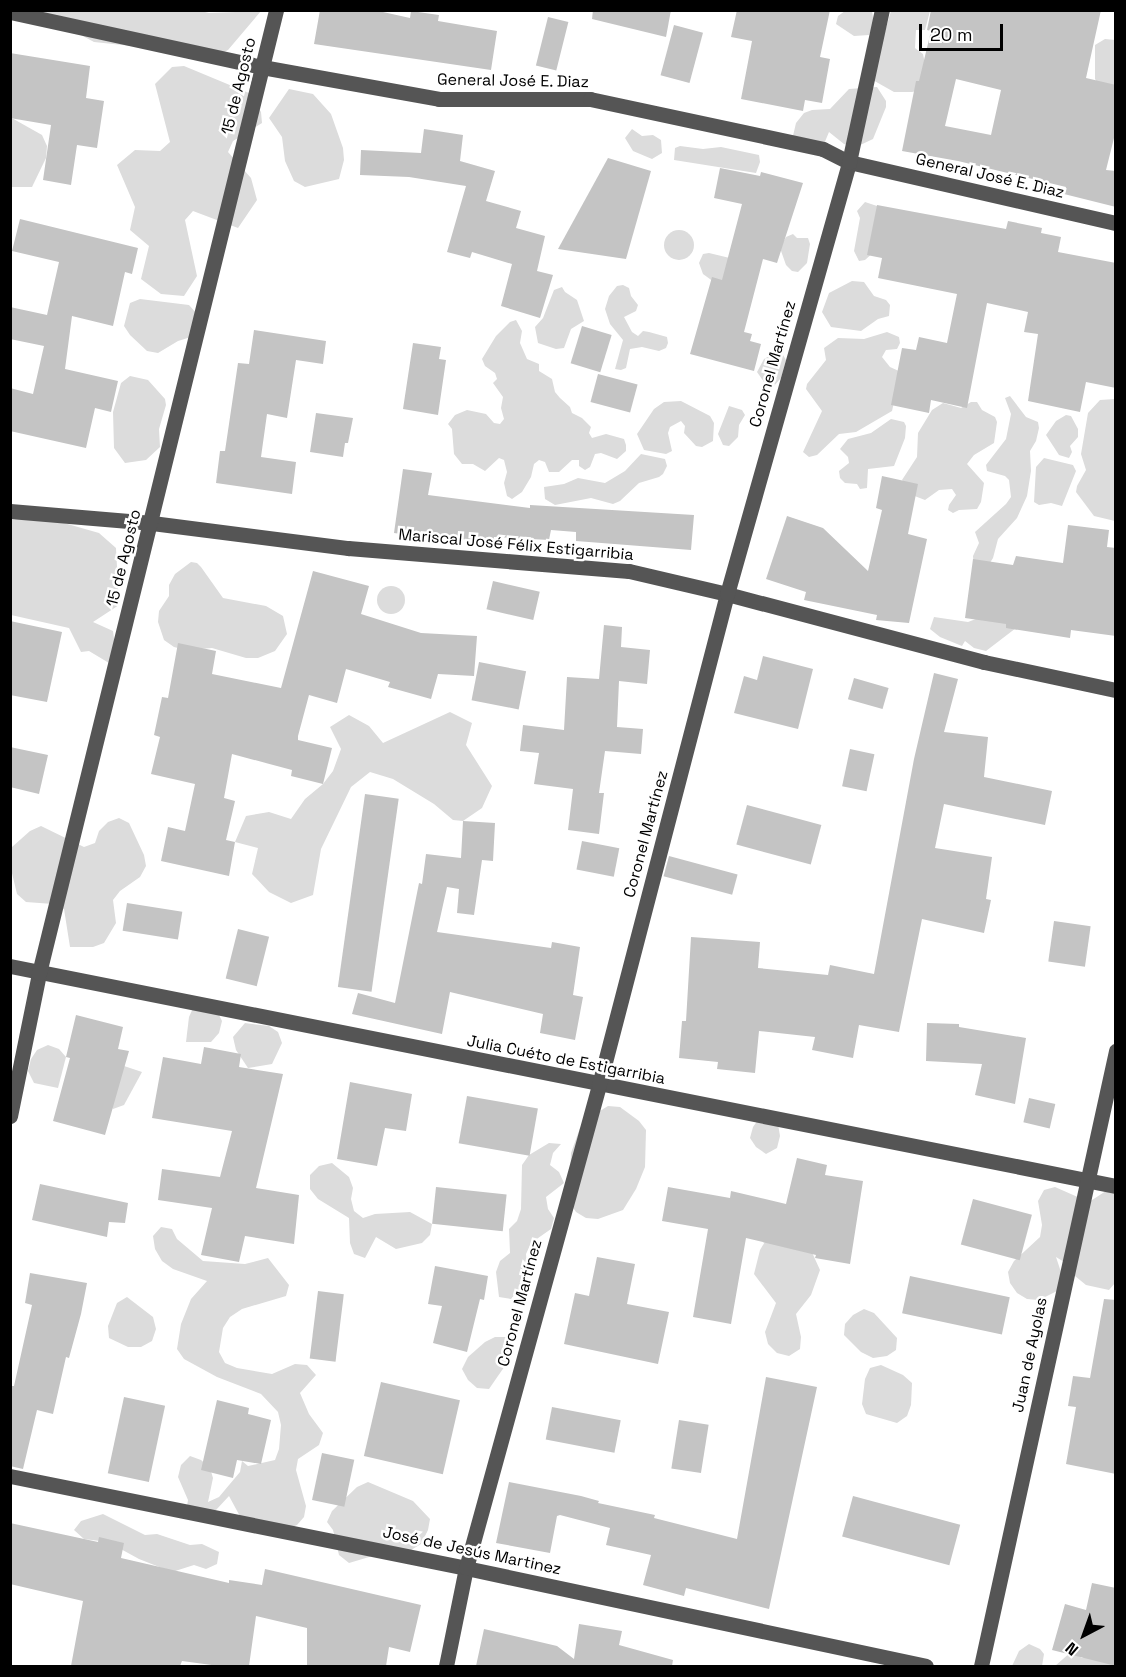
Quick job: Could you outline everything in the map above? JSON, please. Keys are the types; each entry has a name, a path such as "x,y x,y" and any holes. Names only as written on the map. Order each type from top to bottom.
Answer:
{"street":[{"name":"15 de Agosto","path":"10,1116 39,973 152,523 276,10"},
{"name":"Coronel Martínez","path":"446,1666 466,1568 599,1085 727,594 849,162 882,10"},
{"name":"General José E. Diaz","path":"10,12 262,67 439,99 590,99 823,149 849,162 1116,223"},
{"name":"Mariscal José Félix Estigarribia","path":"10,511 152,523 348,548 629,571 727,594 984,662 1116,690"},
{"name":"Julia Cuéto de Estigarribia","path":"10,966 599,1085 1116,1186"},
{"name":"Juan de Ayolas","path":"981,1666 1116,1051"},
{"name":"José de Jesús Martinez","path":"10,1476 466,1568 926,1666"}],"shaded area":[{"path":"197,10 209,13 261,11 228,50 218,55 94,42 53,20 17,11"},
{"path":"845,11 872,11 874,24 869,35 854,36 836,24 838,16"},
{"path":"891,11 930,11 925,30 916,30 915,48 923,54 926,69 921,90 894,92 871,79"},
{"path":"1105,39 1115,40 1115,90 1098,84 1095,79 1095,45"},
{"path":"184,66 249,93 261,112 262,123 233,141 228,152 251,178 257,200 238,228 193,211 185,220 197,276 184,296 161,294 141,279 149,246 130,230 135,207 117,165 135,150 160,151 170,142 155,84 172,67"},
{"path":"877,87 886,101 886,107 873,139 856,147 844,144 829,132 824,144 792,140 796,123 804,113 830,109 849,89"},
{"path":"289,89 313,94 331,114 343,148 344,160 339,179 305,187 294,181 285,161 282,137 269,118"},
{"path":"10,117 42,135 47,146 46,158 32,187 11,187"},
{"path":"632,129 642,136 653,135 661,140 662,153 652,159 633,151 625,138"},
{"path":"680,146 703,149 721,147 759,155 760,162 756,173 674,160 675,148"},
{"path":"865,202 877,206 875,251 865,260 859,261 854,251 860,218 857,211"},
{"path":"679,230 690,234 694,245 690,256 679,260 668,256 664,245 668,234"},
{"path":"793,234 797,238 808,238 810,244 807,263 798,272 792,271 786,265 780,248 786,237"},
{"path":"709,253 738,260 748,276 714,282 703,274 699,263 703,254"},
{"path":"852,281 864,282 874,296 886,300 890,305 889,316 878,319 861,331 831,327 822,312 829,293"},
{"path":"623,285 629,288 631,296 638,305 636,311 624,317 632,332 638,336 643,331 667,337 668,343 666,348 659,351 642,347 630,349 626,368 621,370 615,369 623,340 610,324 605,309 609,296 617,286"},
{"path":"562,287 565,292 577,300 584,321 571,329 564,348 556,349 538,343 535,327 543,318 554,290"},
{"path":"140,299 189,305 197,314 194,336 178,341 158,353 147,351 124,326 130,303"},
{"path":"516,320 522,331 520,343 527,359 539,364 539,371 552,379 555,392 570,407 572,413 582,418 591,427 589,433 592,438 606,434 624,439 626,451 617,459 601,453 595,454 590,467 585,470 579,466 579,460 572,460 559,472 549,472 545,462 539,460 534,464 531,477 522,492 512,499 507,496 504,483 507,472 504,460 499,458 485,471 473,464 462,464 454,454 452,429 448,424 455,415 467,410 486,414 494,423 500,424 504,419 501,408 503,397 493,383 497,379 495,373 485,366 482,359 496,336 510,322"},
{"path":"887,332 899,337 900,343 897,349 886,350 882,357 890,367 901,372 892,411 856,432 839,434 817,455 809,457 803,452 822,411 806,389 807,384 826,360 824,348 838,338 864,339"},
{"path":"780,350 786,360 781,378 773,387 766,385 757,372 764,359"},
{"path":"130,376 148,380 165,399 166,405 159,429 160,447 146,460 125,463 114,448 113,412 121,383"},
{"path":"1010,396 1026,417 1038,422 1036,441 1030,451 1031,471 1027,496 1017,518 998,539 993,558 986,569 974,569 973,556 979,543 975,532 1011,497 1009,480 1005,476 987,471 986,465 1006,439 1011,414 1005,398"},
{"path":"1116,399 1115,521 1094,516 1076,492 1086,470 1081,454 1088,413 1100,400"},
{"path":"681,401 710,416 714,423 713,441 702,447 696,446 684,433 685,426 681,421 670,427 668,433 672,451 666,454 644,450 637,434 654,409 664,402"},
{"path":"971,402 977,402 982,410 995,417 997,422 994,443 974,455 967,464 984,483 981,502 977,509 959,510 953,513 948,510 956,495 952,489 939,490 925,500 912,495 902,480 917,457 918,433 932,410 943,403 961,408"},
{"path":"729,406 742,410 745,415 739,425 738,437 729,446 723,445 718,434"},
{"path":"1066,415 1071,416 1078,429 1078,437 1070,446 1072,452 1069,458 1059,455 1046,435 1056,421"},
{"path":"891,419 904,422 906,426 905,438 894,466 868,469 867,488 860,489 857,484 845,483 840,478 839,471 849,463 848,457 840,449 848,439 871,433"},
{"path":"641,454 665,459 667,466 659,477 639,483 620,501 613,504 591,498 555,505 545,499 544,487 564,484 578,478 605,483 625,471"},
{"path":"1044,458 1073,465 1076,471 1062,506 1051,503 1039,505 1034,502 1036,467"},
{"path":"43,517 99,533 116,548 119,605 93,622 113,631 116,653 109,663 89,651 81,652 69,628 11,615 11,520"},
{"path":"191,562 201,567 223,598 266,606 283,616 287,634 275,651 258,658 246,658 212,648 186,650 174,647 164,640 158,622 159,611 169,596 169,585 175,574"},
{"path":"391,586 401,590 405,600 401,610 391,614 381,610 377,600 381,590"},
{"path":"989,614 1016,628 986,651 974,648 965,641 962,646 940,637 930,629 934,617 968,622"},
{"path":"450,712 472,723 466,745 492,786 482,808 463,821 453,820 434,804 393,779 370,772 351,787 321,849 313,895 291,903 269,892 252,874 258,848 235,842 246,816 269,812 291,819 305,799 323,784 333,771 341,749 330,727 349,715 369,726 383,743"},
{"path":"119,818 129,823 144,855 146,866 140,877 120,891 113,900 116,923 104,943 93,947 70,947 64,909 53,904 26,902 17,894 11,869 12,847 30,831 41,826 84,847 95,843 99,831 108,822"},
{"path":"194,1006 217,1011 222,1021 219,1033 211,1042 186,1042 189,1017"},
{"path":"245,1023 269,1026 278,1032 282,1043 272,1064 248,1068 236,1050 233,1037"},
{"path":"48,1045 59,1049 66,1057 58,1088 34,1083 28,1071 31,1059 37,1050"},
{"path":"109,1061 142,1072 124,1105 113,1109 110,1105"},
{"path":"608,1106 620,1107 639,1121 646,1130 645,1167 636,1189 623,1210 598,1219 586,1218 576,1212 569,1202 571,1153 580,1128 587,1119"},
{"path":"760,1117 778,1124 780,1136 777,1148 766,1154 756,1147 750,1138 753,1127"},
{"path":"549,1143 561,1144 553,1153 550,1165 559,1172 564,1183 546,1197 548,1209 554,1218 551,1229 531,1243 526,1254 528,1278 511,1299 499,1297 496,1272 500,1261 510,1253 509,1229 517,1221 521,1209 522,1165 529,1155"},
{"path":"332,1163 349,1177 353,1188 351,1199 354,1211 363,1218 375,1214 410,1212 432,1224 430,1235 422,1243 396,1249 376,1237 365,1258 354,1254 350,1243 349,1218 318,1199 310,1189 310,1175 319,1166"},
{"path":"1055,1187 1089,1202 1109,1189 1115,1191 1115,1283 1109,1290 1086,1285 1075,1276 1069,1265 1056,1257 1063,1278 1061,1289 1039,1300 1027,1299 1017,1293 1010,1283 1008,1272 1014,1261 1040,1237 1042,1225 1038,1201 1044,1190"},
{"path":"161,1227 172,1229 177,1239 203,1261 245,1264 268,1258 289,1285 286,1296 242,1309 230,1317 223,1328 219,1352 225,1363 237,1368 272,1374 295,1364 307,1365 316,1375 300,1393 309,1414 323,1433 319,1445 298,1459 296,1470 306,1506 304,1517 297,1525 274,1534 242,1520 229,1496 216,1510 195,1520 186,1512 188,1500 178,1477 181,1465 190,1456 201,1460 210,1468 213,1478 208,1502 219,1497 240,1472 242,1461 248,1466 275,1460 279,1449 281,1425 278,1412 261,1394 217,1377 184,1359 177,1349 181,1324 191,1299 207,1281 173,1269 162,1261 155,1249 153,1236"},
{"path":"766,1240 810,1248 820,1270 811,1295 796,1314 801,1337 800,1349 789,1356 777,1353 768,1344 765,1332 776,1303 754,1274 760,1250"},
{"path":"127,1297 153,1317 156,1329 152,1341 141,1347 128,1347 109,1338 108,1326 117,1303"},
{"path":"864,1309 874,1313 897,1338 896,1350 887,1356 873,1358 861,1352 844,1335 845,1324 853,1315"},
{"path":"495,1337 507,1337 512,1347 509,1360 489,1389 477,1388 468,1380 462,1369 468,1357 485,1342"},
{"path":"881,1365 903,1375 912,1383 911,1405 907,1416 897,1423 866,1414 862,1404 865,1379 870,1368"},
{"path":"368,1482 413,1501 430,1519 428,1530 421,1544 411,1550 386,1552 349,1563 339,1555 333,1530 327,1522 332,1511 357,1487"},
{"path":"103,1514 145,1535 157,1534 190,1545 202,1544 219,1552 217,1564 206,1569 194,1565 172,1572 139,1559 108,1542 84,1539 74,1530 81,1521"},
{"path":"1029,1644 1040,1649 1044,1654 1042,1666 1012,1666 1019,1651"},
{"path":"1071,1652 1082,1658 1088,1656 1116,1665 1055,1666"}],"building":[{"path":"320,10 374,10 410,18 411,11 439,15 438,21 497,31 491,70 314,44"},
{"path":"593,10 671,10 666,37 592,19"},
{"path":"737,10 830,10 820,57 830,59 822,103 805,100 803,111 741,99 752,41 731,37"},
{"path":"931,10 1101,10 1086,78 1116,85 1116,130 1106,170 1116,171 1116,207 1064,194 1066,187 958,161 902,151 916,81 919,81 931,31 927,30","holes":["956,79 1001,90 991,135 945,126"]},
{"path":"548,17 568,22 556,71 536,66"},
{"path":"674,25 703,33 690,83 661,75"},
{"path":"10,53 90,66 86,98 104,101 97,148 77,145 71,185 43,180 51,125 10,118"},
{"path":"424,129 463,135 460,161 495,171 486,201 521,211 516,228 545,236 537,271 553,275 540,318 501,306 512,264 472,252 470,258 447,252 466,186 409,177 360,175 361,150 421,153"},
{"path":"608,158 651,171 626,259 558,249"},
{"path":"720,168 760,176 761,172 803,183 777,263 763,259 744,332 752,334 750,341 761,344 754,371 690,354 712,277 722,280 742,204 714,198"},
{"path":"877,205 1006,229 1008,221 1042,228 1041,233 1061,237 1058,252 1116,263 1116,388 1086,382 1080,412 1028,401 1038,334 1024,332 1028,312 987,303 967,408 931,400 929,413 891,405 902,348 916,350 919,337 947,343 957,294 878,278 882,258 867,255"},
{"path":"20,219 138,248 132,274 125,272 113,326 72,316 65,369 118,381 111,412 95,408 86,448 10,431 10,388 33,394 44,346 10,339 10,307 47,315 59,262 12,251"},
{"path":"582,326 612,335 600,372 571,363"},
{"path":"254,330 326,341 323,364 296,360 287,418 267,414 261,457 296,462 292,494 216,483 220,451 225,451 238,363 249,364"},
{"path":"413,343 441,347 439,359 446,360 438,415 403,409"},
{"path":"598,374 638,385 630,413 590,402"},
{"path":"316,413 353,418 343,457 310,452"},
{"path":"403,469 432,473 428,495 530,508 530,505 694,515 691,550 576,541 576,532 551,530 549,540 494,537 493,543 423,534 423,537 394,533"},
{"path":"882,476 918,484 908,534 927,539 909,623 876,620 877,615 804,600 806,592 766,579 787,516 823,528 868,571 882,510 876,508"},
{"path":"1068,525 1109,530 1107,547 1116,548 1116,636 1071,630 1070,638 1006,628 1006,624 965,618 973,559 1013,565 1016,556 1063,563"},
{"path":"313,571 369,586 361,614 421,633 477,636 474,676 438,674 431,699 388,687 390,682 346,669 337,703 309,695 298,736 298,740 332,748 323,784 291,776 292,770 232,754 224,798 235,801 226,840 235,842 229,876 161,861 168,827 185,831 195,784 151,774 160,737 154,735 162,697 168,698 178,643 216,651 212,674 281,688"},
{"path":"493,581 540,592 533,620 486,609"},
{"path":"10,621 62,632 47,702 10,695"},
{"path":"604,625 622,627 621,647 650,650 647,684 619,681 617,727 643,729 641,754 605,751 599,793 604,793 599,834 568,830 573,789 534,784 539,753 520,751 523,725 564,730 567,677 599,679"},
{"path":"763,656 813,669 798,729 734,713 744,676 757,680"},
{"path":"479,662 526,671 519,709 472,700"},
{"path":"934,673 958,679 944,732 988,737 984,777 1052,791 1045,825 944,804 935,848 992,857 986,899 991,900 984,933 922,919 899,1032 859,1025 853,1058 812,1050 815,1037 759,1031 755,1073 717,1069 718,1062 679,1058 682,1021 686,1021 691,937 760,942 758,968 828,975 830,965 874,974 914,759"},
{"path":"854,678 889,688 883,709 848,699"},
{"path":"10,747 48,755 39,794 10,787"},
{"path":"850,749 874,754 867,791 842,786"},
{"path":"365,794 399,799 372,992 338,987"},
{"path":"747,805 821,825 811,865 736,845"},
{"path":"463,821 495,823 493,861 482,860 474,915 457,913 459,889 447,887 437,932 551,948 552,942 580,947 573,995 583,997 575,1040 540,1033 543,1014 450,992 442,1034 352,1014 358,993 395,1003 419,883 422,884 426,854 461,858"},
{"path":"582,841 619,848 614,877 576,869"},
{"path":"669,856 738,874 732,895 664,876"},
{"path":"127,903 182,912 178,939 123,931"},
{"path":"1054,921 1091,926 1085,967 1048,962"},
{"path":"238,929 269,937 257,986 226,978"},
{"path":"76,1015 123,1027 118,1049 129,1051 105,1135 53,1121 70,1058 66,1057"},
{"path":"927,1023 959,1024 959,1027 1026,1038 1015,1104 975,1095 982,1064 926,1061"},
{"path":"204,1047 241,1054 239,1067 283,1074 256,1188 299,1195 294,1244 245,1236 239,1262 201,1255 212,1208 158,1200 162,1169 220,1177 232,1131 152,1118 163,1057 201,1064"},
{"path":"350,1082 412,1094 406,1131 385,1128 377,1166 337,1159"},
{"path":"467,1096 538,1109 530,1156 459,1143"},
{"path":"1029,1098 1055,1104 1050,1128 1023,1122"},
{"path":"797,1158 827,1165 825,1175 863,1181 850,1264 815,1258 816,1255 746,1238 731,1324 693,1317 708,1229 662,1221 668,1187 730,1198 731,1191 786,1204"},
{"path":"40,1184 128,1203 125,1223 109,1222 107,1237 32,1220"},
{"path":"436,1187 507,1194 503,1231 432,1224"},
{"path":"973,1199 1032,1215 1020,1260 961,1244"},
{"path":"597,1257 635,1264 627,1304 669,1312 658,1364 564,1344 575,1293 589,1296"},
{"path":"435,1266 488,1276 484,1300 480,1299 467,1352 433,1343 442,1306 428,1304"},
{"path":"30,1273 87,1283 81,1314 69,1358 66,1357 53,1414 37,1410 23,1469 10,1466 10,1386 14,1386 32,1305 25,1303"},
{"path":"910,1276 1010,1297 1002,1334 902,1313"},
{"path":"318,1291 344,1294 336,1362 310,1358"},
{"path":"1104,1299 1116,1300 1116,1474 1066,1464 1076,1407 1068,1406 1073,1376 1090,1378"},
{"path":"766,1377 817,1387 769,1609 686,1588 684,1596 643,1585 651,1555 606,1545 610,1528 560,1515 557,1516 550,1553 496,1543 509,1482 581,1496 599,1501 598,1503 655,1515 654,1518 737,1539"},
{"path":"381,1382 460,1400 443,1474 364,1456"},
{"path":"124,1397 165,1406 149,1482 108,1473"},
{"path":"217,1400 249,1408 248,1414 271,1420 261,1464 237,1460 233,1478 201,1470"},
{"path":"552,1407 621,1420 614,1453 546,1439"},
{"path":"679,1420 709,1425 701,1473 671,1468"},
{"path":"322,1453 354,1460 344,1507 312,1500"},
{"path":"853,1496 960,1525 949,1565 842,1537"},
{"path":"10,1523 98,1542 99,1537 124,1543 121,1558 229,1583 229,1580 262,1585 265,1569 421,1605 410,1652 389,1647 386,1666 307,1666 307,1628 256,1616 249,1666 219,1666 182,1661 180,1666 71,1666 83,1601 10,1584"},
{"path":"1092,1583 1116,1588 1116,1666 1052,1650 1065,1604 1086,1610"},
{"path":"579,1624 622,1631 619,1645 673,1660 672,1666 476,1666 484,1629 557,1646 574,1659"}]}
